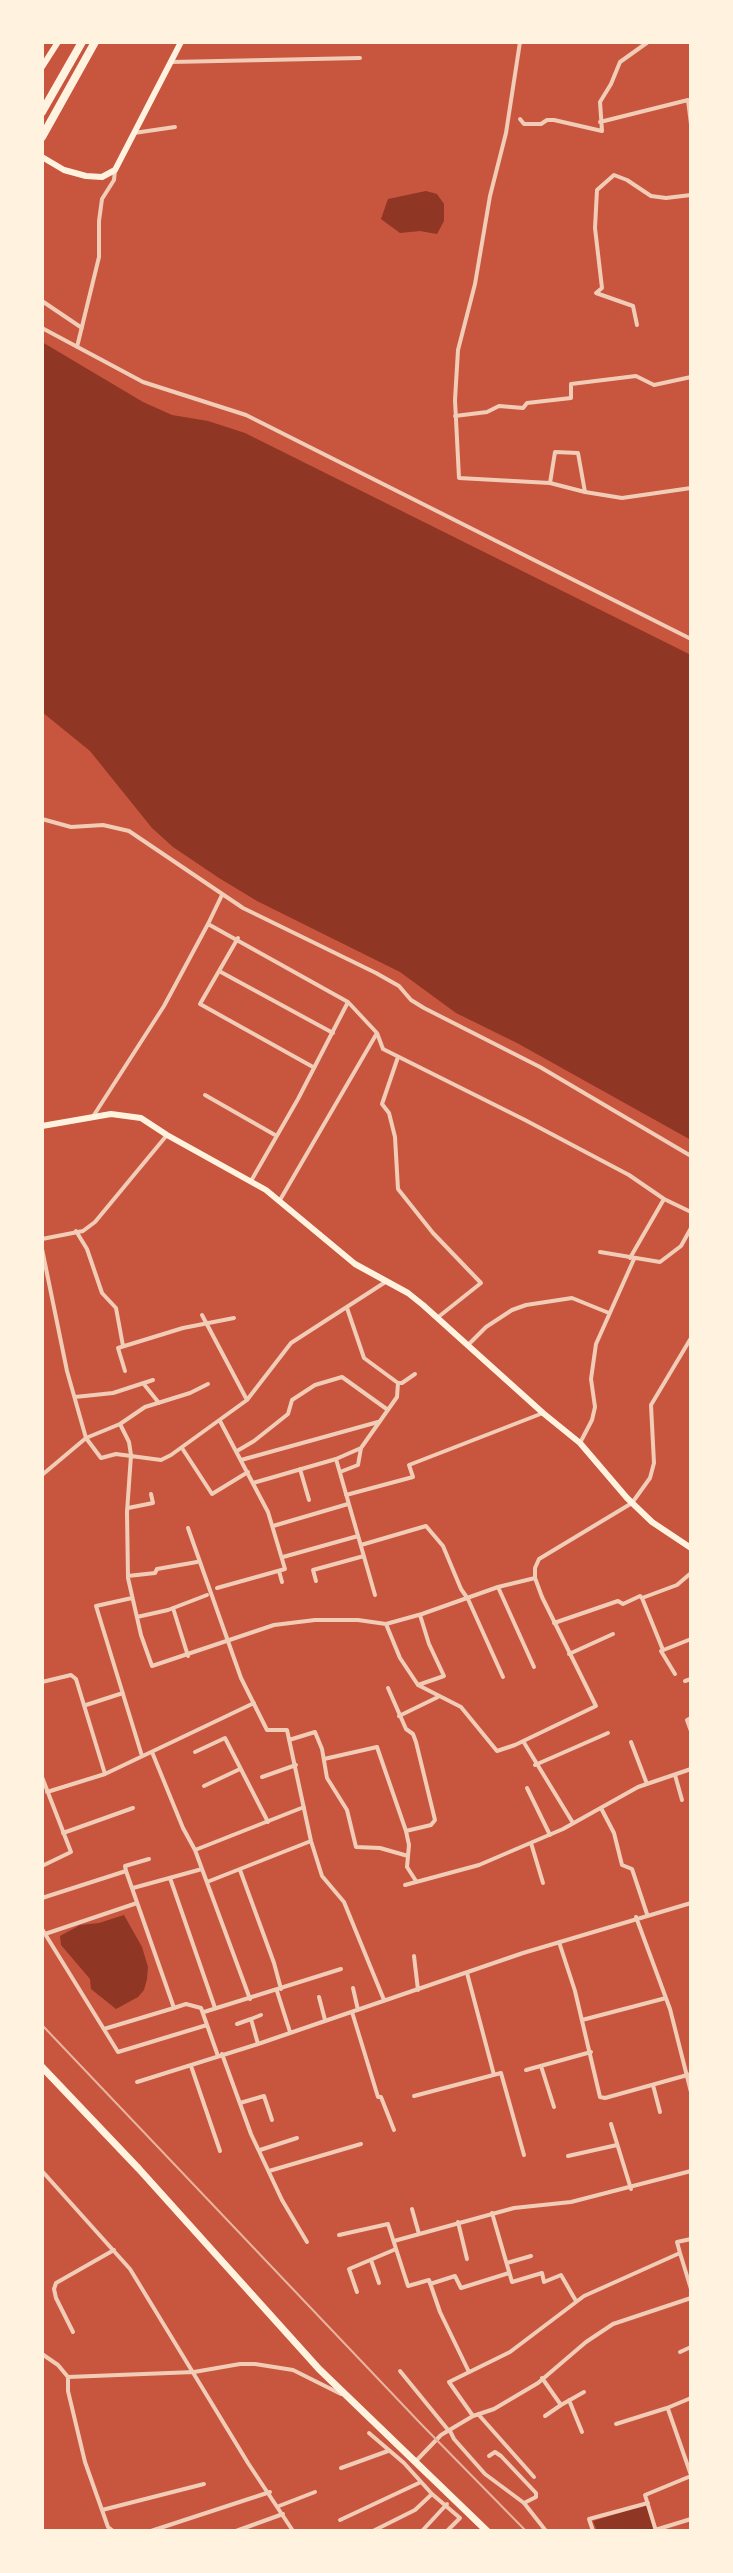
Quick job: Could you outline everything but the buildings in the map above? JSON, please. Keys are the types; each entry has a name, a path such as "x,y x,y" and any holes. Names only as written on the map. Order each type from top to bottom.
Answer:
{"highway":[{"path":"42,112 82,42"},
{"path":"42,137 95,42"}],"main road":[{"path":"42,67 58,42"},
{"path":"42,157 64,170 86,176 102,177 115,170 181,42"},
{"path":"42,1126 94,1115 126,1114 141,1118 251,1181 355,1264 408,1293 580,1443 652,1522 691,1548"},
{"path":"42,2067 347,2397 487,2531"}],"street":[{"path":"520,42 506,133 458,350 455,416 459,478 550,483 622,498 691,488"},
{"path":"520,119 524,124 554,120 602,131 600,102 620,62 648,42"},
{"path":"171,62 360,58"},
{"path":"600,122 690,100 691,141"},
{"path":"134,133 175,127"},
{"path":"77,347 99,257 102,199 114,180 115,170"},
{"path":"637,325 633,306 596,293 602,288 595,228 597,190 614,175 651,196 691,195"},
{"path":"42,301 82,328"},
{"path":"42,328 143,382 246,415 691,639"},
{"path":"455,416 487,412 499,406 523,408 527,403 571,398 571,384 636,376 654,385 691,377"},
{"path":"550,483 555,452 578,453 585,492"},
{"path":"42,819 71,827 103,825 129,831 222,895 273,924 376,973 399,986 411,1000 424,1008 540,1067 691,1156"},
{"path":"94,1115 164,1006 222,895"},
{"path":"208,924 348,1002 377,1033 383,1049 629,1175 664,1199 691,1212"},
{"path":"238,938 200,1004 313,1067"},
{"path":"218,971 333,1033"},
{"path":"251,1181 348,1002"},
{"path":"279,1201 377,1033"},
{"path":"398,1057 382,1104 389,1113 395,1137 398,1189 433,1233 481,1283 437,1318"},
{"path":"205,1095 275,1135"},
{"path":"42,1239 83,1231 95,1222 167,1135"},
{"path":"580,1443 595,1407 591,1379 594,1355 632,1259 664,1199"},
{"path":"600,1252 651,1262 665,1259 681,1246 691,1228"},
{"path":"76,1231 87,1249 102,1293 116,1308 123,1346"},
{"path":"42,1249 62,1351 86,1438 101,1458 116,1454 161,1460 182,1448 247,1400 291,1343 387,1281"},
{"path":"467,1346 486,1327 526,1305 572,1298 609,1313"},
{"path":"347,1308 364,1358 398,1383 415,1374"},
{"path":"202,1315 247,1400"},
{"path":"125,1371 118,1348 183,1328 234,1318"},
{"path":"386,1624 400,1658 418,1685 461,1707 496,1751 596,1706 554,1623 535,1578 535,1568 539,1559 632,1503 650,1478 654,1463 651,1405 691,1338"},
{"path":"237,1451 288,1414 292,1400 315,1385 342,1377 388,1410"},
{"path":"75,1397 113,1393 153,1380"},
{"path":"143,1383 159,1403"},
{"path":"340,1472 358,1465 361,1448 397,1397 398,1383"},
{"path":"42,1475 86,1438 120,1424 145,1407 208,1384"},
{"path":"346,1495 413,1477 409,1465 543,1413"},
{"path":"217,1588 285,1569 273,1526 220,1420"},
{"path":"241,1460 380,1421"},
{"path":"120,1424 129,1442 131,1455 128,1576 136,1617 152,1666 274,1625 315,1620 358,1620 386,1624 535,1578"},
{"path":"182,1448 212,1494 248,1472"},
{"path":"253,1483 336,1459 361,1448"},
{"path":"336,1459 375,1595"},
{"path":"300,1469 309,1500"},
{"path":"128,1508 153,1503 151,1494"},
{"path":"273,1526 348,1504"},
{"path":"361,1545 426,1526 443,1546 503,1677"},
{"path":"188,1528 241,1678 267,1730 287,1728 311,1841 322,1876 344,1902 384,2000"},
{"path":"282,1558 358,1536"},
{"path":"316,1581 313,1570 364,1556"},
{"path":"128,1576 155,1573 157,1569 197,1562"},
{"path":"279,1571 282,1582"},
{"path":"554,1623 618,1601 623,1604 640,1596 642,1598 677,1585 691,1573"},
{"path":"498,1587 534,1667"},
{"path":"136,1617 207,1595"},
{"path":"132,1598 96,1606 142,1756"},
{"path":"642,1598 675,1674"},
{"path":"173,1608 188,1656"},
{"path":"418,1685 444,1676 420,1615"},
{"path":"569,1654 613,1634"},
{"path":"663,1650 691,1639"},
{"path":"42,1682 74,1676 86,1705 105,1774"},
{"path":"388,1688 399,1716 416,1742 435,1820 431,1825 406,1831"},
{"path":"86,1705 123,1693"},
{"path":"399,1716 438,1697"},
{"path":"47,1792 105,1774 254,1703"},
{"path":"691,1718 687,1721 691,1731"},
{"path":"289,1740 315,1732 327,1778 347,1810 356,1847 380,1848 408,1856"},
{"path":"535,1765 608,1733"},
{"path":"195,1752 225,1738 268,1822"},
{"path":"523,1741 573,1823"},
{"path":"631,1742 647,1784"},
{"path":"324,1759 377,1747 406,1831 409,1845 407,1867 418,1882"},
{"path":"152,1752 195,1850 250,1999"},
{"path":"262,1777 296,1765"},
{"path":"204,1786 240,1769"},
{"path":"405,1885 469,1869 550,1835 647,1784 691,1769"},
{"path":"675,1775 682,1800"},
{"path":"42,1777 71,1853 42,1866"},
{"path":"527,1788 550,1835"},
{"path":"195,1850 304,1807"},
{"path":"63,1833 133,1808"},
{"path":"601,1808 614,1833 622,1865 632,1869 647,1914"},
{"path":"207,1882 311,1841"},
{"path":"531,1843 543,1883"},
{"path":"149,1859 125,1866 174,2008"},
{"path":"133,1888 202,1869"},
{"path":"240,1870 290,2032"},
{"path":"42,1898 126,1871"},
{"path":"170,1878 215,2009"},
{"path":"137,1903 43,1932 118,2052 207,2025"},
{"path":"137,2082 636,1917 691,1903"},
{"path":"636,1917 666,1998 689,2074 691,2092"},
{"path":"559,1942 602,2098 689,2074"},
{"path":"414,1956 418,1990"},
{"path":"204,2012 341,1969"},
{"path":"467,1973 494,2075"},
{"path":"353,1988 355,2011 378,2097 381,2097 394,2130"},
{"path":"319,1997 325,2020"},
{"path":"582,2020 666,1998"},
{"path":"104,2029 174,2008 196,2005 204,2012 251,2134 285,2206 307,2242"},
{"path":"237,2024 261,2015"},
{"path":"251,2019 258,2044"},
{"path":"526,2070 591,2052"},
{"path":"191,2066 220,2151"},
{"path":"541,2066 554,2107"},
{"path":"414,2096 501,2073 524,2155"},
{"path":"653,2085 660,2112"},
{"path":"240,2103 264,2096 272,2120"},
{"path":"611,2124 631,2189"},
{"path":"260,2150 297,2138"},
{"path":"269,2171 361,2144"},
{"path":"568,2156 617,2145"},
{"path":"42,2171 130,2269 293,2531"},
{"path":"394,2241 492,2213 571,2202 631,2189 691,2171"},
{"path":"412,2209 419,2234"},
{"path":"492,2213 512,2282 542,2273 544,2282 561,2275 576,2301"},
{"path":"458,2222 467,2259"},
{"path":"339,2235 388,2224 408,2286 429,2280 440,2312 469,2372"},
{"path":"691,2239 677,2242 691,2289"},
{"path":"357,2292 349,2269 396,2249"},
{"path":"73,2332 56,2298 56,2283 114,2250"},
{"path":"534,2477 449,2382 510,2352 576,2301 680,2253"},
{"path":"507,2263 531,2256"},
{"path":"371,2260 379,2283"},
{"path":"430,2284 455,2276 461,2288 510,2273"},
{"path":"414,2462 441,2435 476,2415 494,2409 542,2378 613,2324 691,2298"},
{"path":"680,2352 691,2347"},
{"path":"42,2354 68,2377 68,2391 85,2462 108,2527 113,2531"},
{"path":"68,2377 128,2377 194,2372 240,2364 272,2365 308,2375 347,2397"},
{"path":"400,2371 485,2474 524,2503 546,2531"},
{"path":"542,2378 561,2405"},
{"path":"545,2416 584,2392"},
{"path":"616,2424 691,2398"},
{"path":"569,2400 582,2432"},
{"path":"667,2408 691,2475 645,2495 656,2531 691,2519"},
{"path":"369,2433 460,2518 447,2531"},
{"path":"341,2468 388,2451"},
{"path":"489,2456 495,2452 501,2456 536,2493 536,2497 524,2503"},
{"path":"340,2520 421,2482"},
{"path":"102,2510 204,2484"},
{"path":"151,2531 270,2492"},
{"path":"279,2506 315,2492"},
{"path":"373,2531 415,2510 432,2494"},
{"path":"593,2531 589,2519 648,2503"},
{"path":"422,2531 447,2504"},
{"path":"236,2531 283,2514"}],"shaded area":[{"path":"426,191 437,194 444,204 444,221 437,234 420,231 400,233 381,219 388,199"},
{"path":"42,342 143,402 172,415 208,421 245,433 691,655 691,1140 517,1043 456,1013 400,972 257,901 219,878 173,847 152,828 90,751 42,712"},
{"path":"124,1915 142,1947 148,1967 147,1979 138,1997 116,2009 91,1989 90,1979 61,1945 60,1936 80,1925"},
{"path":"646,2505 654,2531 597,2531 593,2521"}],"railway":[{"path":"42,2025 526,2531"}]}
